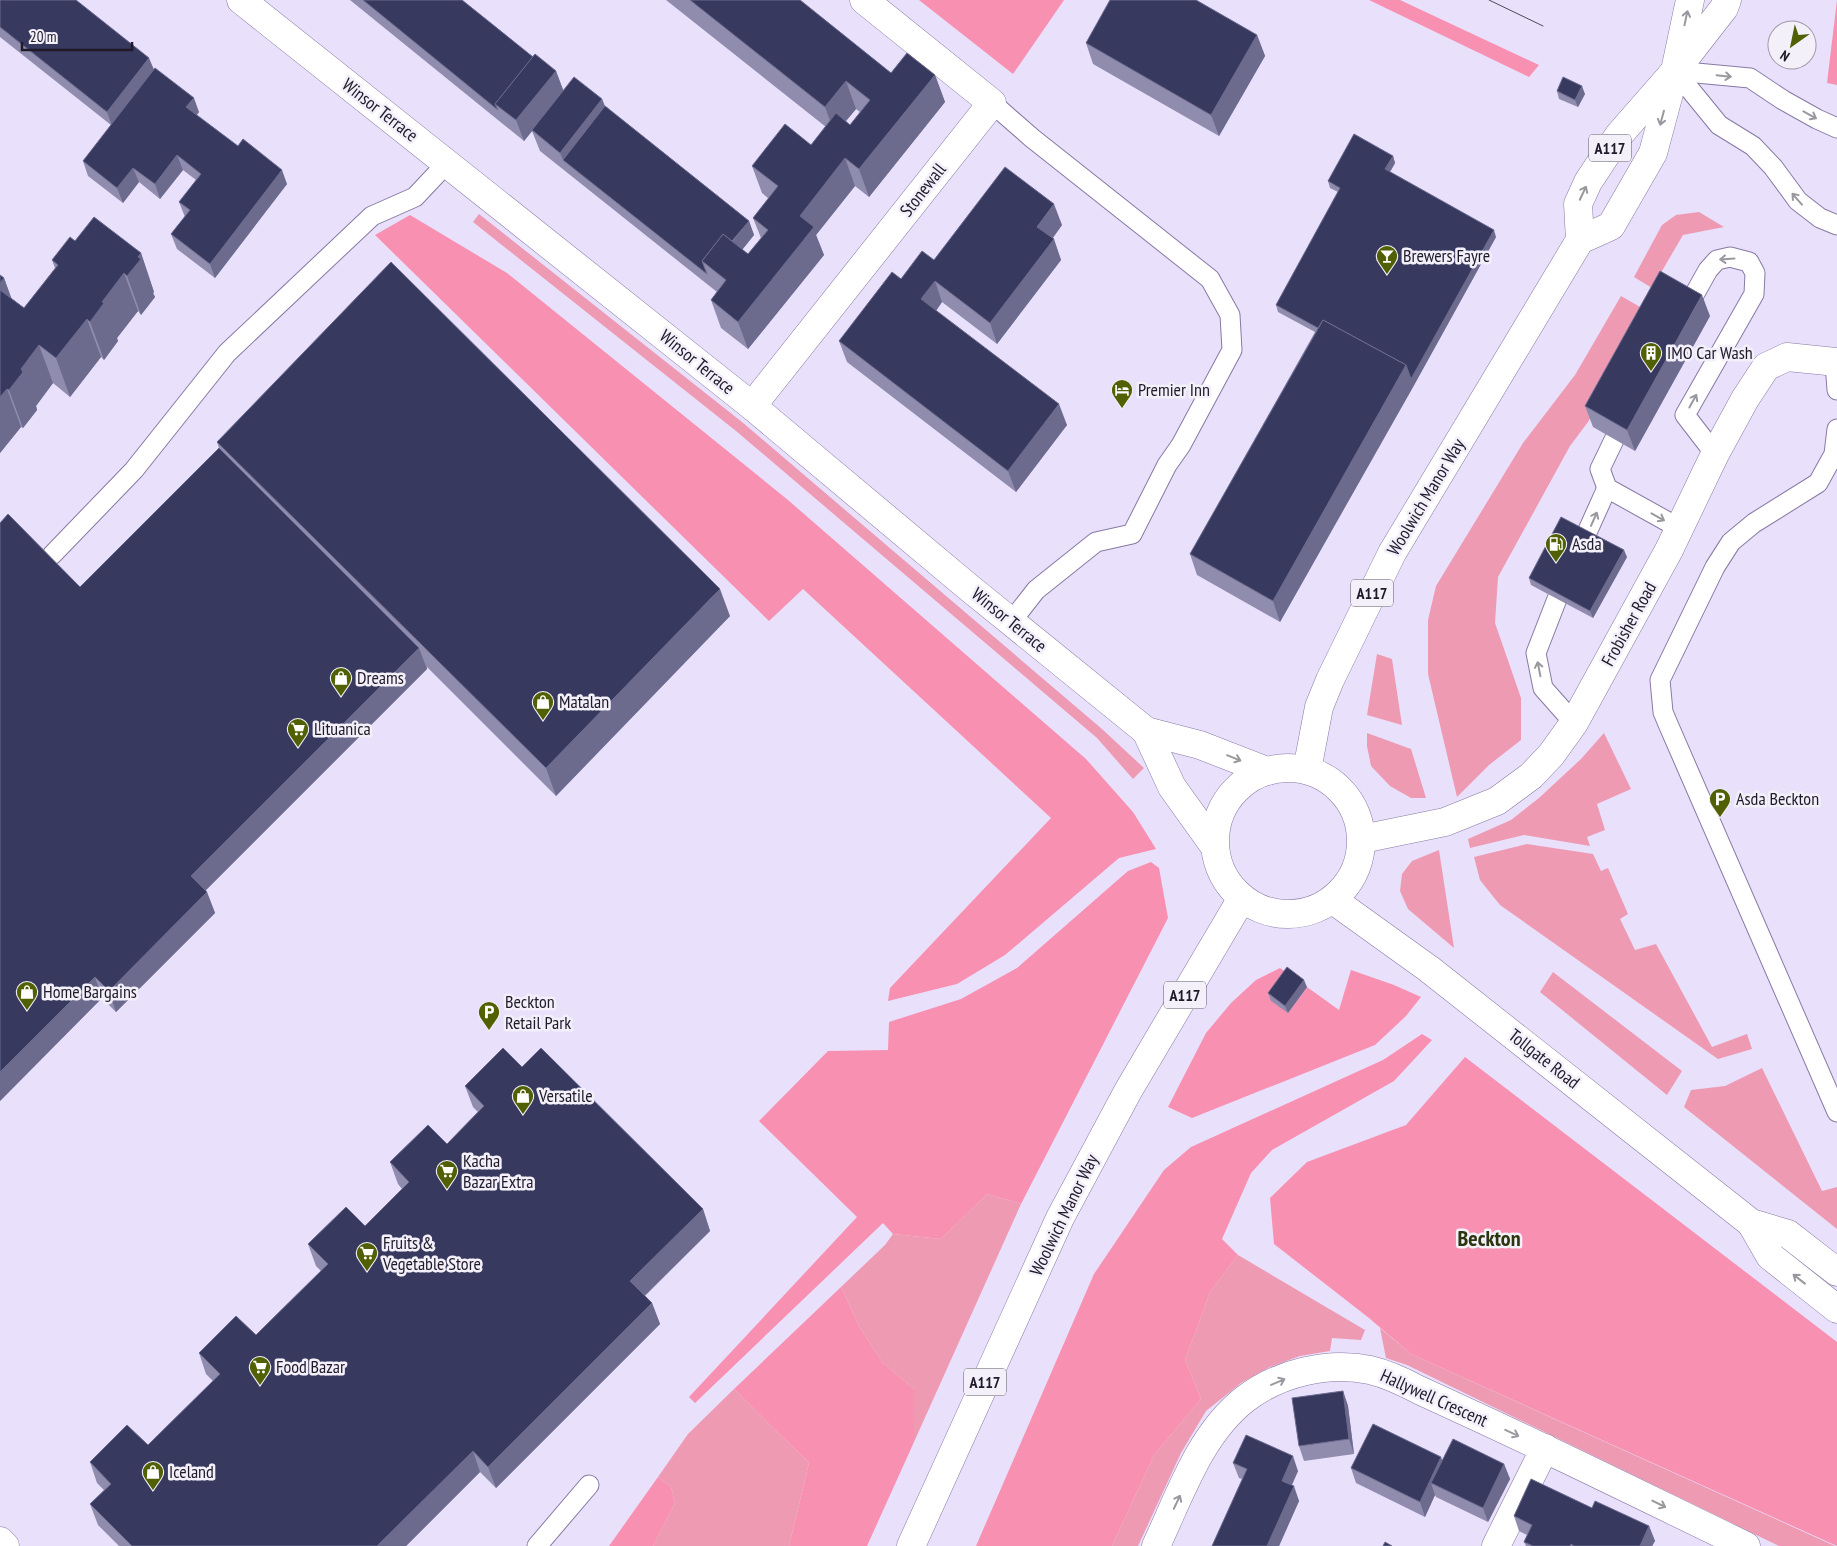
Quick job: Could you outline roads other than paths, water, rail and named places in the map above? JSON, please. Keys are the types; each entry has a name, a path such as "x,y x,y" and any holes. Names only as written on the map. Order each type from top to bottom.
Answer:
{"street":[{"name":"Winsor Terrace","path":"241,0 752,406 1011,622 1146,731 1200,745 1267,771"},
{"path":"864,0 992,103"},
{"name":"A117","path":"1690,0 1675,71 1653,153 1612,226 1580,240 1578,204 1588,182 1619,134 1675,71 1724,8 1727,0"},
{"name":"Stonewall","path":"752,406 992,103"},
{"name":"Woolwich Manor Way","path":"1306,770 1319,707 1330,680 1392,553 1580,240"},
{"name":"Frobisher Road","path":"1362,839 1445,822 1497,801 1531,776 1551,755 1574,723 1679,528 1745,399 1766,367 1787,357 1836,363"},
{"name":"Winsor Terrace","path":"1146,731 1172,787 1215,847"},
{"path":"1280,768 1306,770 1335,784 1354,808 1362,839 1359,862 1349,883 1333,900 1312,911 1287,915 1263,910 1242,898 1229,884 1219,867 1215,847 1216,827 1222,809 1232,792 1254,775 1267,771 1280,768"},
{"name":"Woolwich Manor Way","path":"911,1546 1060,1218 1128,1091 1242,898"},
{"name":"Tollgate Road","path":"1333,900 1429,969 1751,1222 1788,1234 1837,1272"},
{"name":"Tollgate Road","path":"1751,1222 1770,1256 1837,1309"},
{"name":"Hallywell Crescent","path":"1156,1546 1196,1462 1219,1423 1246,1399 1276,1382 1304,1372 1331,1366 1370,1370 1400,1381 1545,1448 1746,1546"},
{"path":"1496,1546 1545,1448"},
{"path":"0,1541 5,1546"}],"lane":[{"path":"1675,71 1750,78 1783,100 1837,128"},
{"path":"1675,71 1720,125 1753,146 1773,167 1798,201 1820,218 1837,224"},
{"path":"992,103 1032,138 1210,279 1230,316 1232,350 1167,465 1132,534 1096,542 1036,590 1011,622"},
{"path":"52,555 134,470 227,354 372,216 415,197 447,163"},
{"path":"1689,304 1708,270 1717,260 1730,257 1749,262 1755,273 1754,294 1685,415 1716,454"},
{"path":"1836,363 1837,390"},
{"path":"1837,430 1834,454 1818,483 1754,523 1731,542 1715,567 1660,680 1663,712 1837,1112"},
{"path":"1614,440 1600,469 1607,488 1679,528"},
{"path":"1574,723 1542,688 1536,652 1607,488"},
{"path":"538,1546 589,1485"}],"tram line":[{"path":"1489,0 1543,26"}],"place":[{"name":"Brewers Fayre","path":"1387,275"},
{"name":"IMO Car Wash","path":"1651,372"},
{"name":"Premier Inn","path":"1122,409"},
{"name":"Asda","path":"1556,563"},
{"name":"Dreams","path":"341,697"},
{"name":"Matalan","path":"543,721"},
{"name":"Lituanica","path":"298,748"},
{"name":"Asda Beckton","path":"1720,818"},
{"name":"Home Bargains","path":"27,1011"},
{"name":"Beckton Retail Park","path":"489,1031"},
{"name":"Versatile","path":"523,1115"},
{"name":"Kacha Bazar Extra","path":"447,1190"},
{"name":"Fruits & Vegetable Store","path":"367,1272"},
{"name":"Food Bazar","path":"260,1386"},
{"name":"Iceland","path":"153,1491"}],"district":[{"name":"Beckton","path":"1489,1238"}]}
